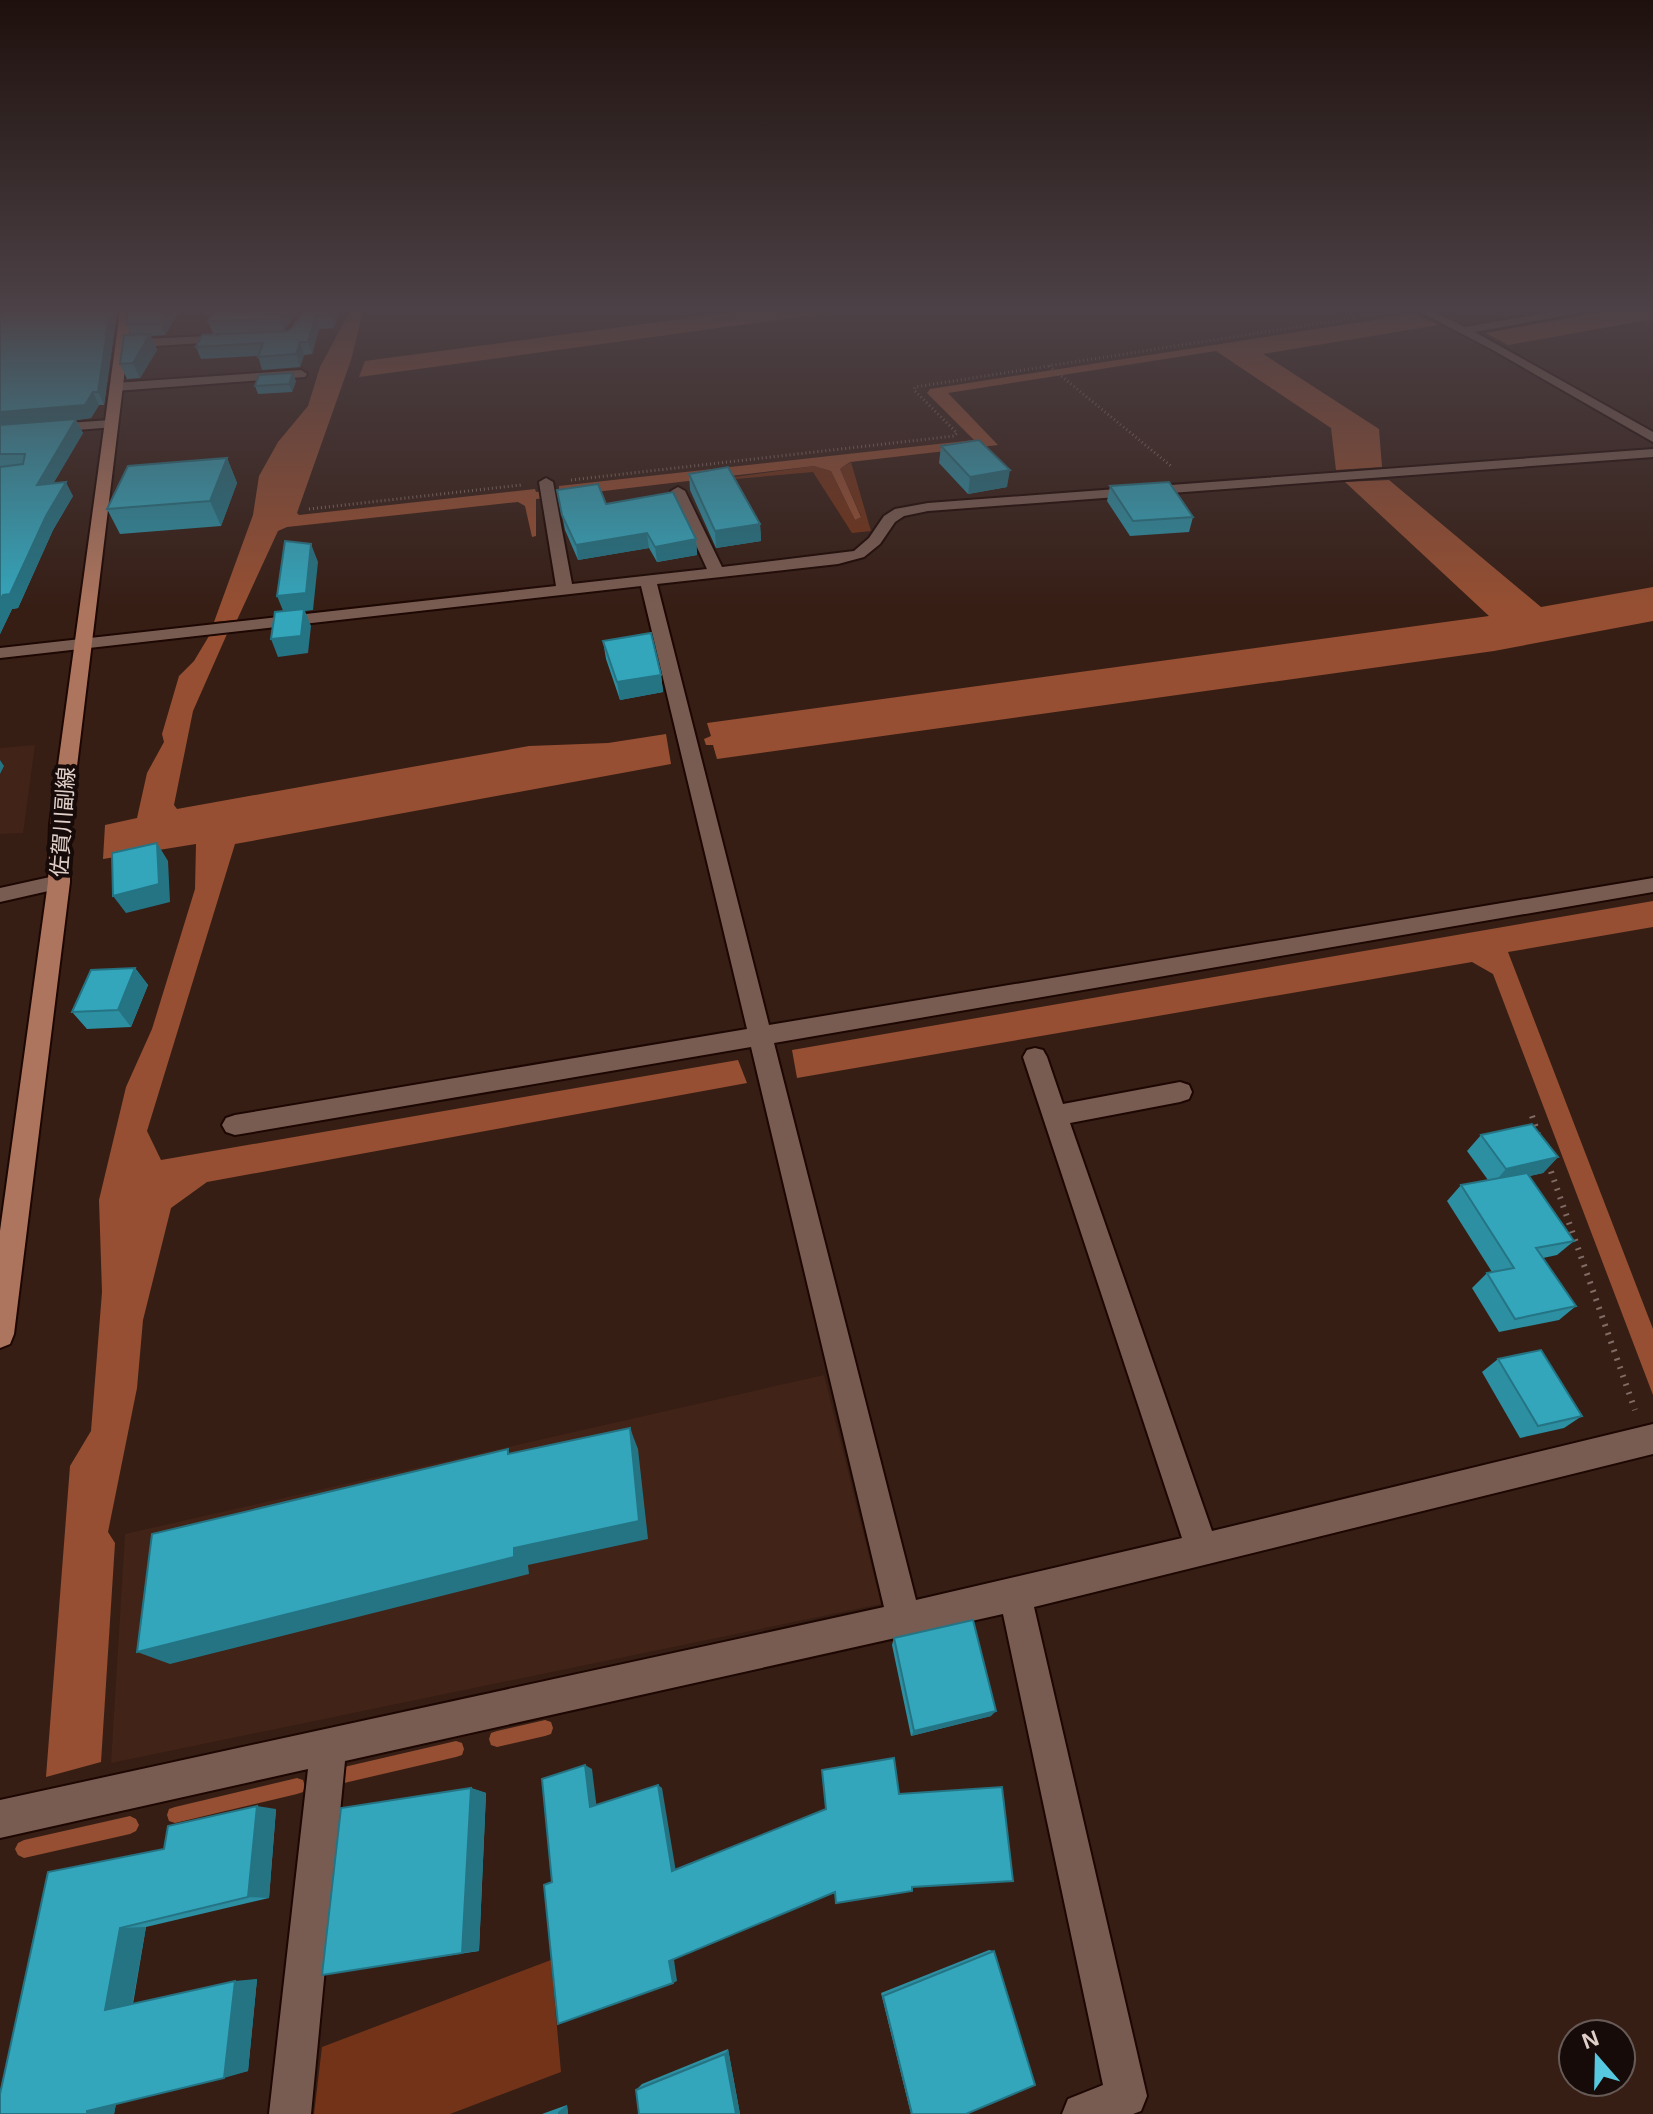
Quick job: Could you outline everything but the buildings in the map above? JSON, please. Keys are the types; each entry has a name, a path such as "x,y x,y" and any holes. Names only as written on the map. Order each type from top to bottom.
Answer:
{"main road":[{"name":"佐賀川副線","path":"0,1334 59,882 60,824 112,410"}],"street":[{"path":"1604,410 1653,438"},
{"path":"0,432 110,424"},
{"path":"0,653 565,591 859,554 875,541 889,519 900,512 928,507 1653,453"},
{"path":"548,490 565,591"},
{"path":"678,491 717,573"},
{"path":"648,581 904,1619"},
{"path":"0,895 59,882"},
{"path":"235,1125 761,1039 1653,885"},
{"path":"1035,1057 1202,1549"},
{"path":"1055,1116 1180,1092"},
{"path":"0,1819 1015,1595 1649,1440"},
{"path":"1015,1595 1126,2096 1083,2114"},
{"path":"290,2114 329,1746"}],"path":[{"path":"309,509 548,490 954,436 957,433 934,410"},
{"path":"1102,410 1197,487"},
{"path":"1532,1116 1542,1145"},
{"path":"1547,1160 1649,1440"}],"shaded area":[{"path":"305,410 333,410 297,513 299,515 535,489 536,492 559,489 559,486 974,440 944,410 964,410 998,445 850,462 840,469 861,517 855,520 831,471 814,466 536,499 536,536 532,537 525,506 518,502 287,527 278,531 237,620 214,622 253,515 259,476 278,442"},
{"path":"1304,410 1349,410 1379,429 1382,467 1336,470 1331,428"},
{"path":"851,462 871,531 852,533 813,472 734,477 814,466 831,471 855,520 861,516 840,469"},
{"path":"1389,480 1541,607 1653,587 1653,621 1494,651 717,759 713,745 706,745 704,739 711,736 707,723 1489,616 1345,482"},
{"path":"227,634 193,711 174,805 177,809 529,746 608,743 666,734 671,764 235,844 147,1131 161,1160 738,1060 747,1083 207,1182 171,1208 143,1320 137,1388 108,1532 115,1543 101,1762 46,1777 70,1466 91,1431 102,1292 99,1200 126,1087 152,1029 195,889 196,844 103,859 105,825 137,818 147,773 164,742 162,734 179,676 194,661 209,636"},
{"path":"35,745 23,833 0,834 0,748"},
{"path":"1653,901 1653,927 1508,952 1653,1329 1653,1395 1493,974 1472,962 797,1078 792,1050"},
{"path":"824,1375 881,1604 111,1763 125,1534"},
{"path":"551,1960 561,2072 450,2114 314,2114 322,2047"}],"waterway":[{"path":"497,1739 545,1728"},
{"path":"344,1775 456,1749"},
{"path":"175,1815 297,1786"},
{"path":"24,1849 130,1825"}]}
